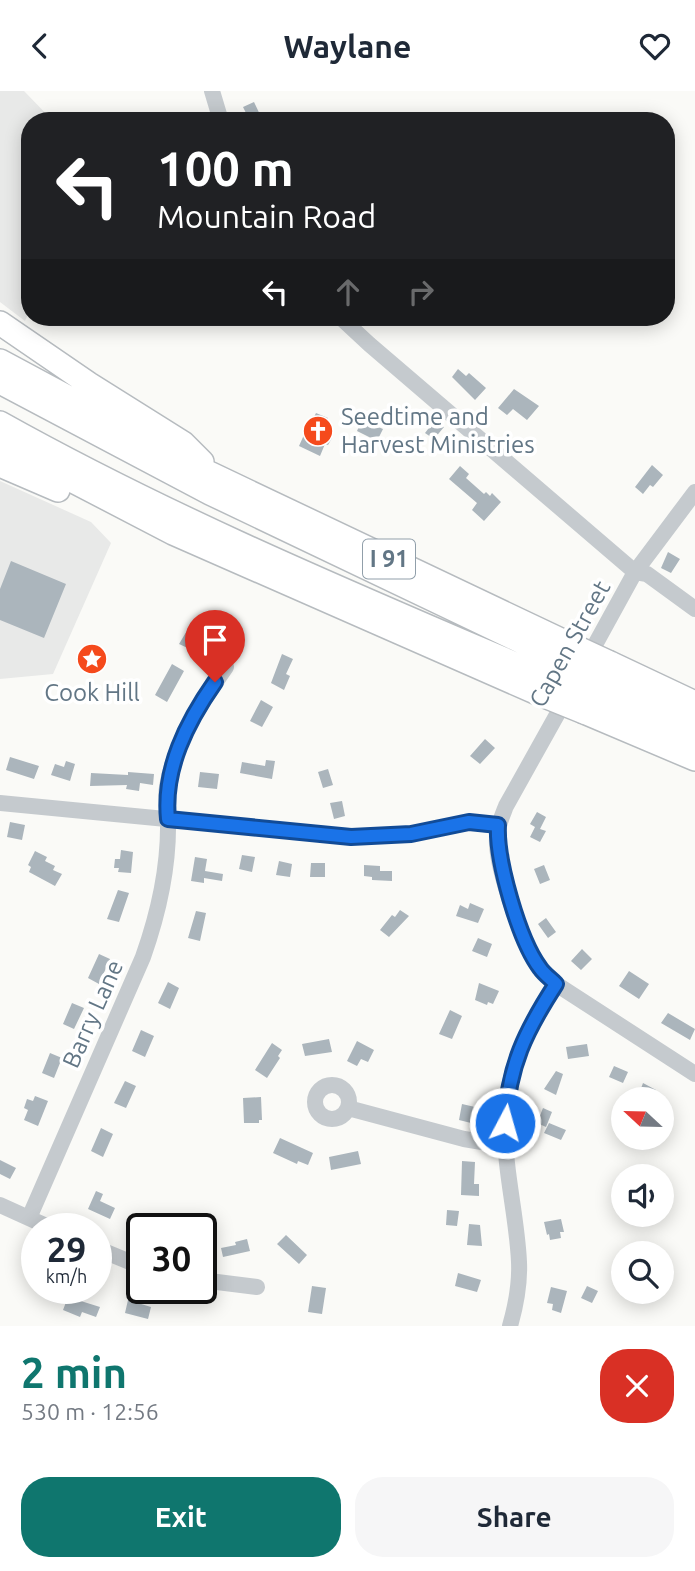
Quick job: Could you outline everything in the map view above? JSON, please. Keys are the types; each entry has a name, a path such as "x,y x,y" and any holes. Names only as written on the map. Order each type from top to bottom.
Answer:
{"highway":[{"path":"0,323 89,384 183,443 198,457 209,473"},
{"name":"I 91","path":"0,361 209,473 555,669 597,688 695,759"},
{"path":"0,382 169,472 421,593 555,669"},
{"path":"0,398 95,451 212,509 421,593"},
{"path":"0,409 157,496 382,606"},
{"path":"0,423 170,512 382,606 555,669"},
{"name":"I 91","path":"0,443 156,525 273,579 555,669 597,688 695,703"},
{"path":"0,465 119,519 156,525"},
{"path":"597,688 695,723"},
{"path":"597,688 695,739"}],"street":[{"path":"212,91 218,112"},
{"path":"350,326 635,572 647,574 695,609"},
{"name":"Capen Street","path":"498,825 635,572 695,492"},
{"name":"Barry Lane","path":"31,1213 158,915 168,819 167,787 181,741 205,697 226,667"},
{"path":"0,803 351,837 411,834 469,822 498,825 497,843 502,873 527,946 540,969 556,984 695,1074"},
{"path":"510,1326 519,1285 520,1264 506,1146 507,1097 512,1072 530,1023 556,984"},
{"path":"348,1108 464,1139 506,1146"},
{"path":"0,1205 21,1214"},
{"path":"217,1282 257,1287"}],"shaded area":[{"path":"0,91 24,91 44,112 21,112 21,318 0,302"},
{"path":"0,481 91,522 111,543 53,674 0,679"}],"building":[{"path":"254,102 259,112 246,112 243,107"},
{"path":"458,369 466,376 469,373 486,388 475,400 452,377"},
{"path":"514,389 539,406 527,420 513,409 507,415 498,408"},
{"name":"Seedtime and Harvest Ministries","path":"316,413 328,418 326,422 333,426 329,436 332,438 328,445 325,444 320,456 299,446"},
{"path":"362,420 383,429 377,441 357,431"},
{"path":"435,420 444,427 434,439 425,433"},
{"path":"652,465 663,475 643,494 635,487"},
{"path":"460,466 469,474 466,478 484,494 486,492 490,496 492,493 501,502 484,521 472,510 477,503 449,479"},
{"path":"668,552 680,559 671,573 661,568"},
{"path":"11,561 66,584 44,638 0,620 0,589"},
{"path":"194,619 207,625 192,650 179,644"},
{"path":"282,654 293,659 286,674 290,676 284,690 271,683"},
{"path":"172,664 184,671 167,702 155,695"},
{"path":"261,700 273,707 262,727 250,721"},
{"path":"485,739 495,748 480,764 470,756"},
{"path":"10,757 39,766 34,779 6,770"},
{"path":"266,760 275,761 272,779 240,773 242,762 265,766"},
{"path":"66,761 75,764 70,781 51,775 55,764 64,767"},
{"path":"328,769 333,785 323,788 318,772"},
{"path":"128,772 154,774 153,785 140,783 139,791 126,789 127,785 90,786 91,773 128,775"},
{"path":"200,772 219,774 217,789 198,787"},
{"path":"342,801 345,816 334,819 330,803"},
{"path":"537,812 546,817 540,829 546,831 540,842 530,837 535,827 530,824"},
{"path":"10,822 25,825 22,840 7,837"},
{"path":"121,850 133,852 131,873 118,872 119,868 114,868 115,859 120,859"},
{"path":"35,851 47,857 45,861 55,866 53,870 62,874 55,886 29,872 31,867 28,865"},
{"path":"242,855 255,857 252,872 239,869"},
{"path":"195,857 207,859 205,871 223,874 222,881 204,878 204,883 191,881"},
{"path":"279,861 292,864 290,877 276,875"},
{"path":"311,863 325,863 325,877 310,877"},
{"path":"364,865 380,866 380,871 392,871 392,881 372,880 372,877 364,876"},
{"path":"544,865 550,880 540,884 534,869"},
{"path":"118,890 129,893 119,922 107,919"},
{"path":"470,903 484,909 478,923 456,916 460,905 468,909"},
{"path":"400,910 409,916 389,937 380,930 392,915 395,917"},
{"path":"196,911 206,913 200,941 188,938"},
{"path":"546,918 556,932 548,938 538,924"},
{"path":"478,938 492,944 487,957 472,951"},
{"path":"582,949 592,959 581,970 571,961"},
{"path":"99,954 110,959 99,984 88,978"},
{"path":"629,971 649,984 639,999 619,986"},
{"path":"168,982 179,988 170,1009 158,1003"},
{"path":"479,983 499,991 493,1004 488,1002 487,1005 475,1000"},
{"path":"72,1003 84,1008 74,1029 63,1024"},
{"path":"450,1010 462,1016 452,1039 439,1034"},
{"path":"668,1013 695,1029 690,1040 661,1023"},
{"path":"141,1030 154,1036 145,1057 132,1051"},
{"path":"329,1039 332,1052 305,1056 302,1044"},
{"path":"357,1041 374,1050 368,1062 361,1059 357,1066 347,1061"},
{"path":"272,1043 282,1050 267,1078 255,1070"},
{"path":"587,1044 589,1056 568,1059 566,1047"},
{"path":"50,1053 62,1058 54,1078 42,1073"},
{"path":"614,1066 628,1072 623,1083 609,1077"},
{"path":"556,1071 563,1074 556,1095 544,1089"},
{"path":"125,1081 136,1086 126,1108 114,1103"},
{"path":"35,1096 48,1101 38,1126 24,1120 28,1110 24,1108 27,1099 33,1101"},
{"path":"261,1097 262,1120 259,1120 259,1123 244,1123 243,1098"},
{"path":"462,1104 475,1107 471,1123 459,1120"},
{"path":"543,1108 552,1112 546,1127 537,1123"},
{"path":"549,1123 566,1130 561,1140 544,1133"},
{"path":"101,1128 113,1134 103,1157 91,1151"},
{"path":"280,1138 313,1153 308,1165 298,1161 297,1164 273,1153"},
{"path":"358,1151 361,1164 331,1170 329,1157"},
{"path":"0,1160 16,1168 10,1179 0,1174"},
{"path":"462,1161 475,1162 474,1184 479,1184 479,1196 461,1195"},
{"path":"96,1191 103,1194 100,1201 115,1208 112,1215 88,1209"},
{"path":"447,1210 459,1211 457,1226 446,1225"},
{"path":"561,1219 564,1232 560,1232 561,1238 550,1240 544,1222"},
{"path":"469,1224 480,1225 482,1246 467,1245"},
{"path":"286,1235 307,1255 299,1264 277,1244"},
{"path":"247,1239 250,1251 223,1257 221,1248"},
{"path":"458,1273 481,1280 477,1292 455,1286"},
{"path":"312,1286 326,1288 322,1314 308,1312"},
{"path":"587,1286 598,1291 592,1303 581,1298"},
{"path":"551,1287 567,1291 561,1313 552,1310 553,1304 547,1303"},
{"path":"65,1304 90,1304 100,1307 96,1317 82,1312 80,1317 63,1310"},
{"path":"127,1304 151,1307 148,1319 125,1313"}],"place":[{"name":"Seedtime and Harvest Ministries","path":"318,431"},
{"name":"Cook Hill","path":"92,659"}],"route":[{"path":"215,682 181,741 167,787 168,819 351,837 411,834 469,822 498,825 497,843 502,873 527,946 540,969 556,984 530,1023 521,1046 512,1072 505,1123"}]}
